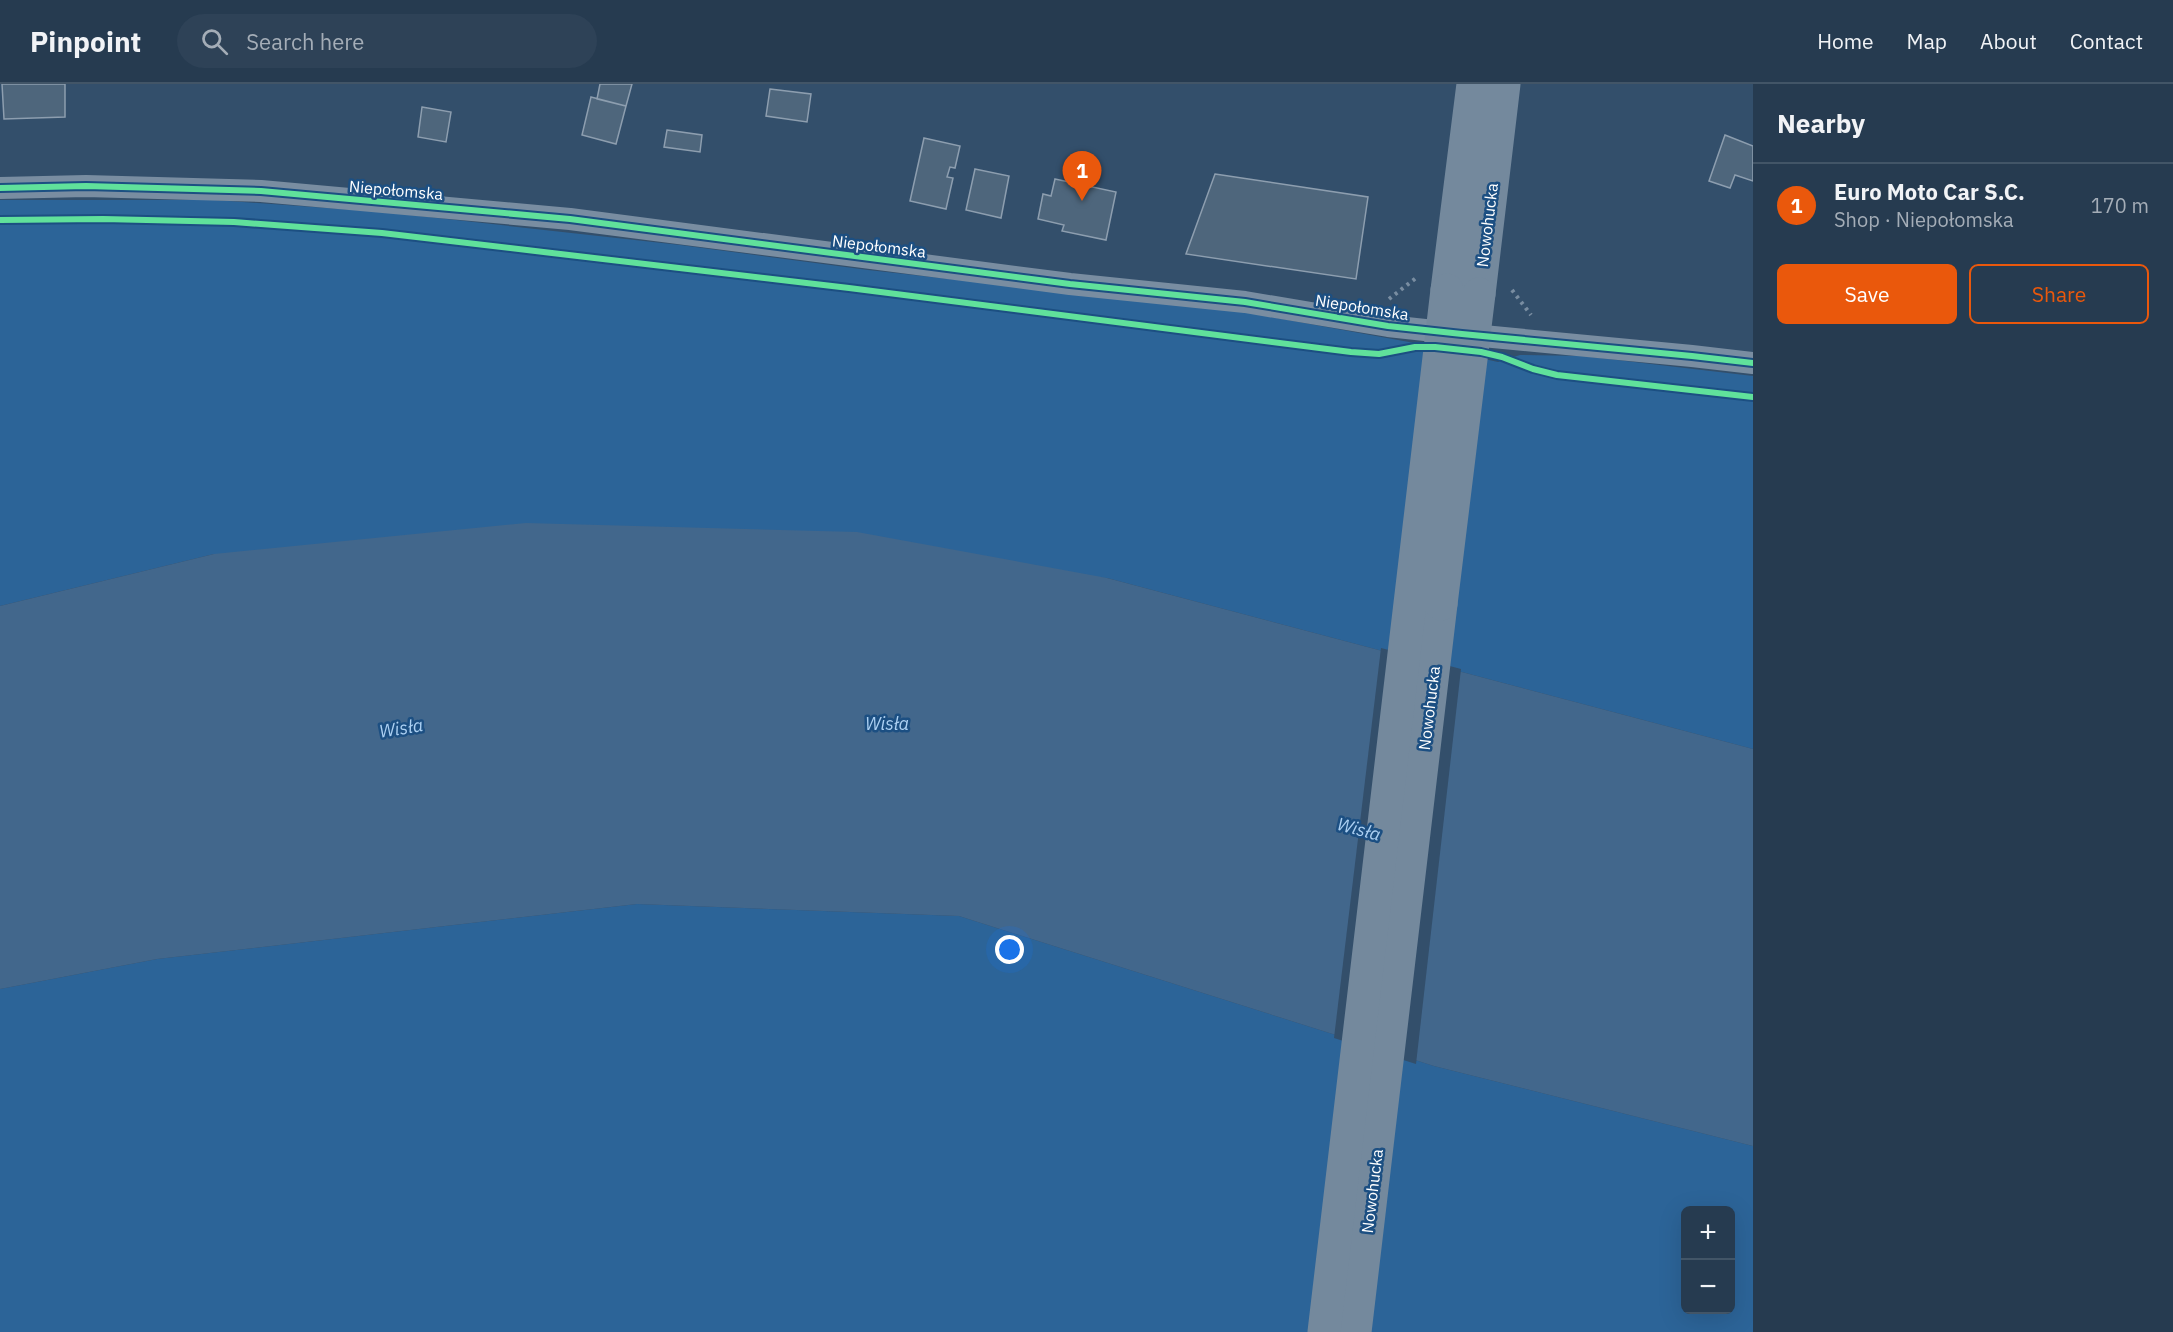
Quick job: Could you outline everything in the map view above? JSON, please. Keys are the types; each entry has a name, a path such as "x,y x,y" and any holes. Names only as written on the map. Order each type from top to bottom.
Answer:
{"main road":[{"name":"Nowohucka","path":"1324,1332 1473,84"},
{"name":"Nowohucka","path":"1355,1332 1504,84"}],"street":[{"name":"Niepołomska","path":"0,188 86,186 261,191 570,219 1070,284 1245,302 1399,327 1753,363"}],"path":[{"path":"1381,306 1416,278"},
{"path":"1511,290 1532,316"}],"shaded area":[{"path":"0,200 215,200 383,212 680,245 868,270 1239,311 1409,342 1498,362 1520,355 1583,356 1753,376 1753,749 1107,578 214,554 0,606"},
{"path":"637,904 959,916 1434,1066 1753,1146 1753,1332 0,1332 0,989 157,959"}],"water":[{"name":"Wisła","path":"526,523 857,532 1107,578 1753,749 1753,1146 1434,1066 959,916 637,904 157,959 0,989 0,606 214,554"}],"pier":[{"path":"1381,648 1461,669 1416,1064 1334,1038"}],"building":[{"path":"2,84 65,84 65,117 4,119"},
{"path":"600,84 632,84 626,106 597,99"},
{"path":"770,89 811,94 807,122 766,116"},
{"path":"591,97 626,106 616,144 582,135"},
{"path":"422,107 451,112 446,142 418,137"},
{"path":"667,130 702,135 700,152 664,147"},
{"path":"1725,135 1753,146 1753,181 1735,175 1730,188 1709,181"},
{"path":"924,138 960,146 955,168 950,167 947,177 953,178 946,209 910,201"},
{"path":"975,169 1009,176 1001,218 966,210"},
{"path":"1215,174 1368,197 1356,279 1186,254"},
{"path":"1055,179 1116,192 1106,240 1062,231 1064,225 1038,219 1043,194 1051,196"}],"cycle path":[{"path":"0,188 86,186 261,191 570,219 1070,284 1245,302 1388,326 1753,363"},
{"path":"0,220 103,219 234,222 382,233 849,288 1351,352 1379,354 1415,347 1481,352 1557,375 1753,397"}],"place":[{"name":"Euro Moto Car S.C.","path":"1082,201"}]}
